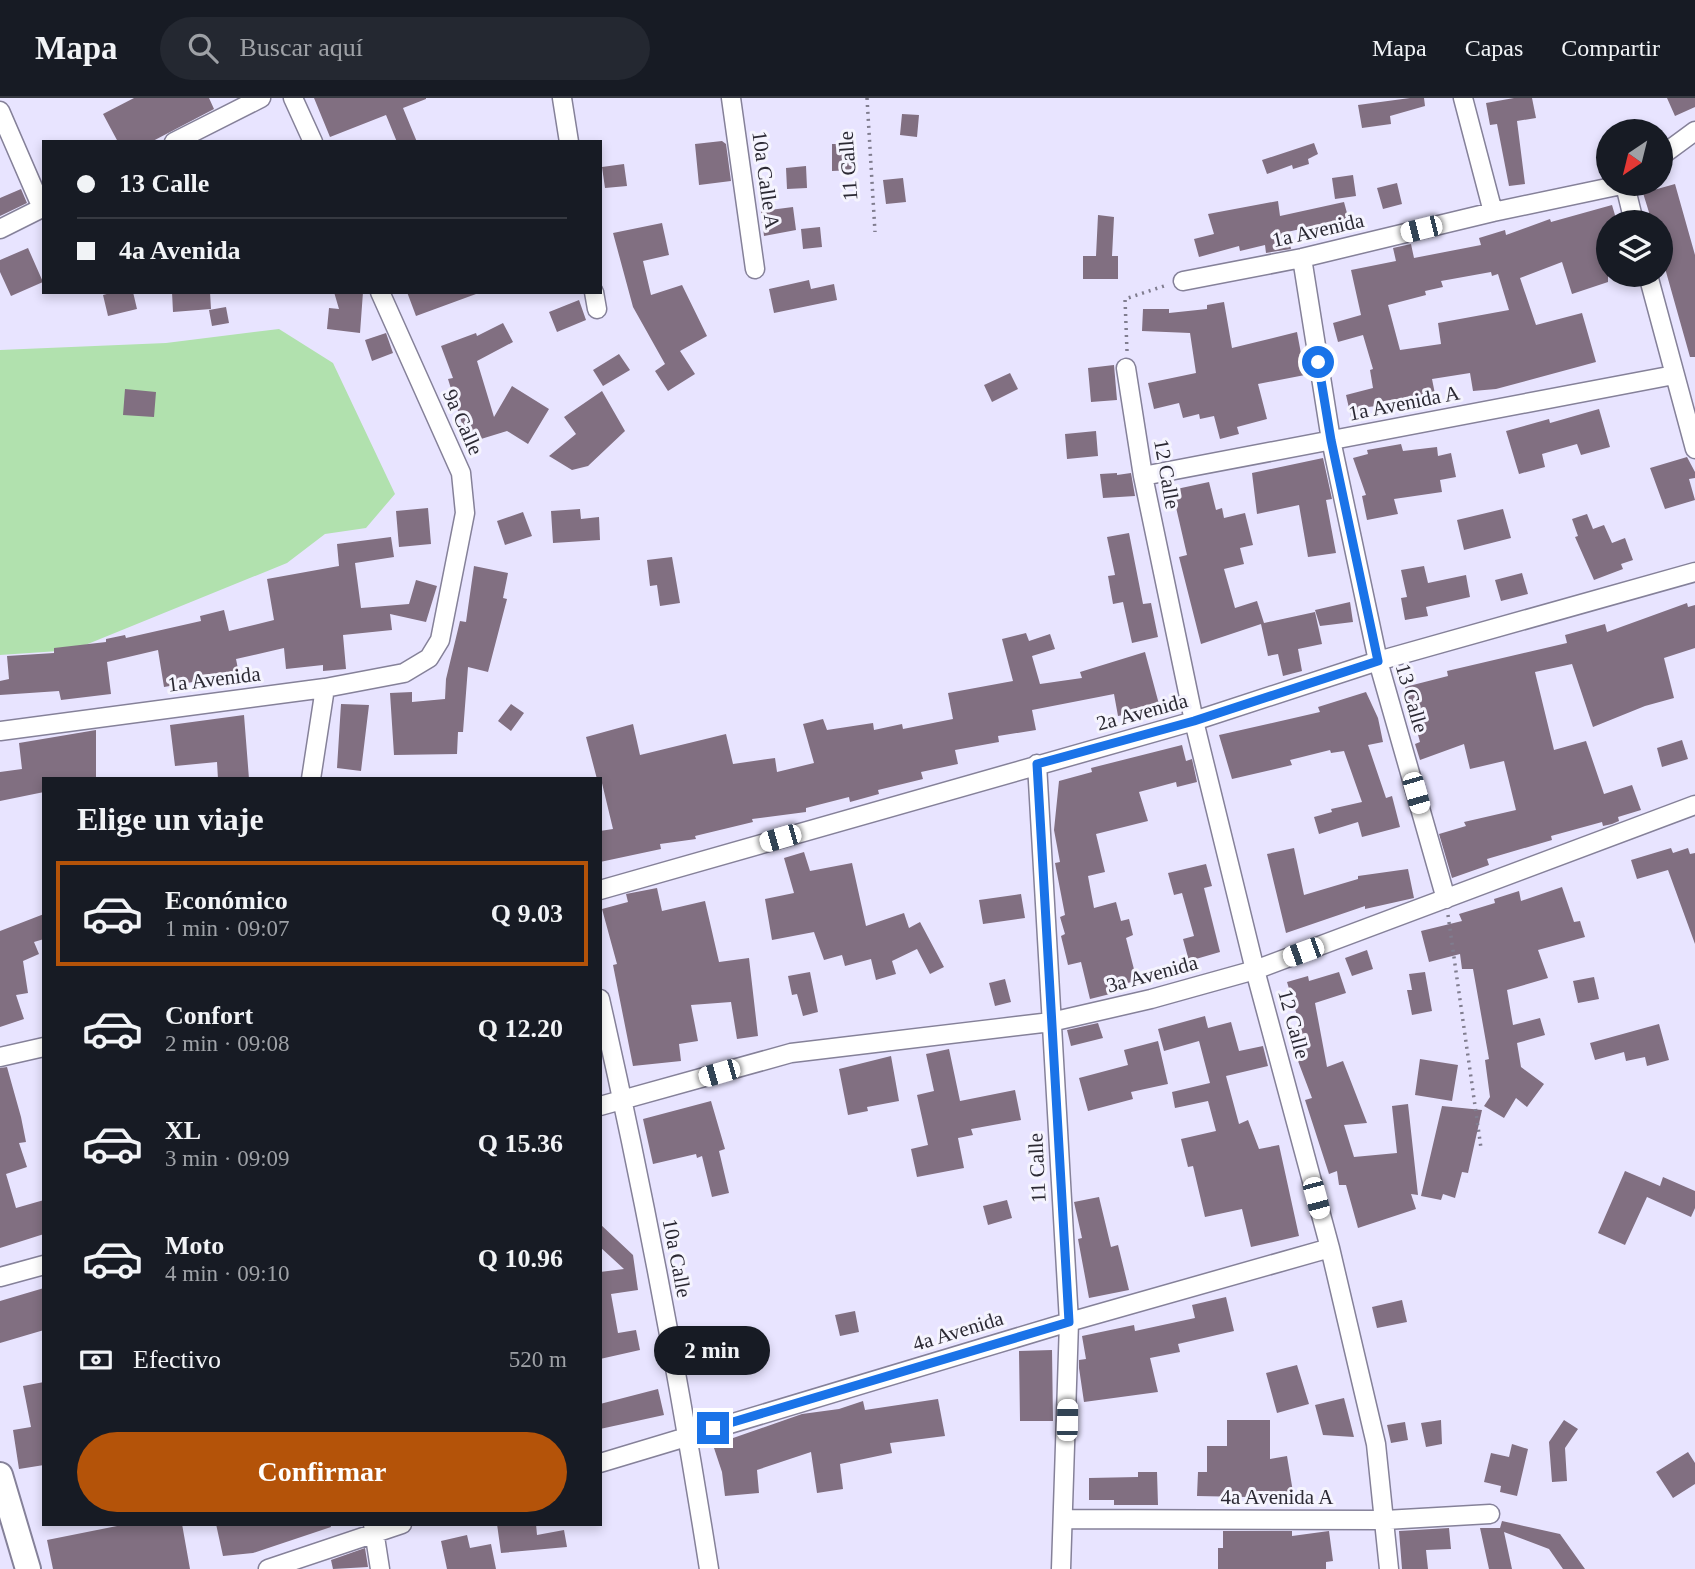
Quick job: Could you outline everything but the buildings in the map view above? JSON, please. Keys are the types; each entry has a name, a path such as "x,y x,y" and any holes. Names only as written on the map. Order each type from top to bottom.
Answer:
{"street":[{"path":"178,140 261,98"},
{"path":"293,98 312,140"},
{"path":"562,98 569,140"},
{"name":"10a Calle A","path":"731,98 755,269"},
{"path":"1463,98 1493,212"},
{"path":"0,111 42,206"},
{"path":"1673,147 1695,131"},
{"name":"1a Avenida","path":"1183,281 1302,258 1596,190"},
{"path":"0,229 42,208"},
{"name":"13 Calle","path":"1302,258 1331,440 1378,661 1446,900"},
{"path":"1651,287 1695,449"},
{"name":"9a Calle","path":"381,294 461,473 465,513 440,640 429,658"},
{"name":"12 Calle","path":"1126,368 1143,476 1194,721 1255,970 1330,1248 1376,1444 1389,1569"},
{"name":"1a Avenida A","path":"1143,476 1674,375"},
{"name":"2a Avenida","path":"602,889 1194,721 1378,661 1695,572"},
{"name":"1a Avenida","path":"0,731 325,688 404,673 429,658"},
{"path":"311,777 325,688"},
{"name":"11 Calle","path":"1037,764 1069,1322 1065,1519 1061,1569"},
{"name":"3a Avenida","path":"602,1105 791,1053 1051,1022 1151,999 1255,970 1695,805"},
{"name":"10a Calle","path":"602,1008 623,1099 688,1436 709,1569"},
{"path":"0,1056 42,1047"},
{"name":"4a Avenida","path":"602,1462 1069,1322 1330,1248"},
{"path":"0,1277 42,1266"},
{"path":"0,1475 29,1569"},
{"name":"4a Avenida A","path":"1065,1519 1385,1520 1490,1514"},
{"path":"268,1569 374,1528 380,1569"}],"path":[{"name":"11 Calle","path":"867,98 875,232"},
{"path":"1126,368 1125,299 1183,281"},
{"path":"1446,900 1481,1149"}],"green space":[{"path":"279,329 333,363 395,494 366,528 325,534 287,563 73,650 0,655 0,350 166,343"}],"route":[{"path":"713,1428 1069,1322 1037,764 1194,721 1378,661 1331,440 1318,362"}]}
